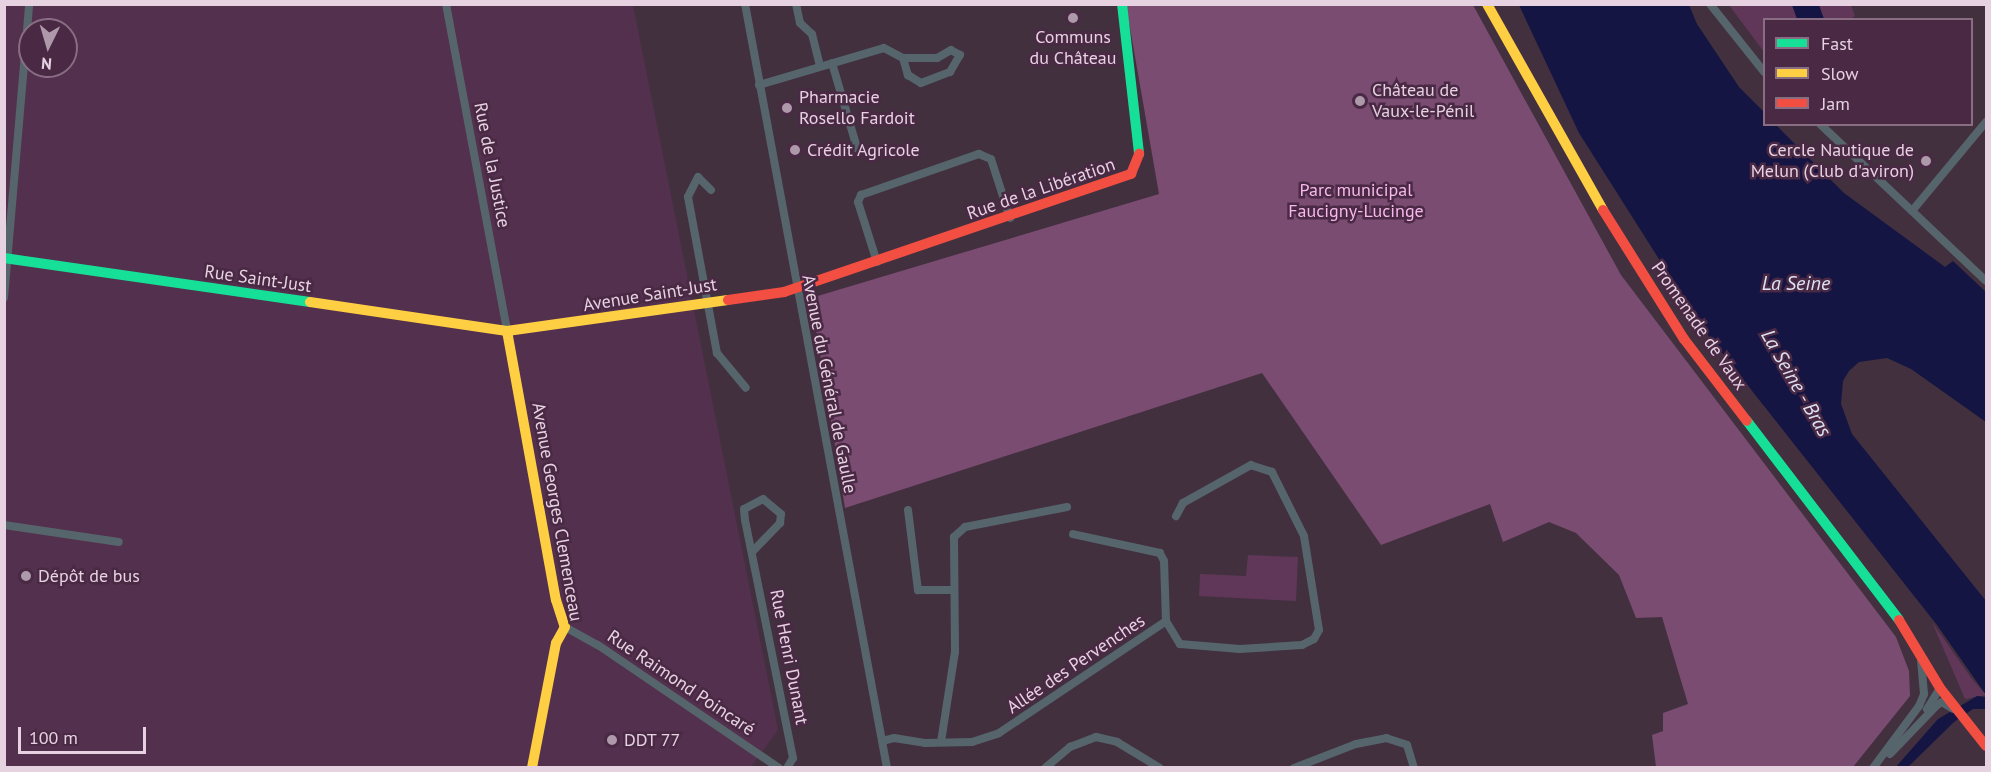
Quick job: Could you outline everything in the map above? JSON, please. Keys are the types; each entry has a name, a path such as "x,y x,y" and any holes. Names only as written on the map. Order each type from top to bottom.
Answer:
{"street":[{"path":"4,298 29,4"},
{"name":"Rue de la Justice","path":"446,4 507,331"},
{"name":"Avenue du Général de Gaulle","path":"745,4 887,768"},
{"path":"796,4 800,23 812,34 820,66"},
{"name":"Rue de la Libération","path":"796,288 1122,180 1137,166 1140,143 1125,55 1122,4"},
{"path":"1710,4 1763,71"},
{"name":"Promenade de Vaux","path":"1487,5 1578,171 1684,339 1917,646 1940,688 1986,746"},
{"path":"759,85 874,49 892,51 903,58 937,58 951,50 960,56 950,72 921,83 908,75 903,58"},
{"path":"832,63 857,148"},
{"path":"1912,211 1986,122"},
{"path":"1822,126 1986,281"},
{"path":"877,262 858,202 861,195 979,154 991,159 1010,218"},
{"path":"711,190 698,177 688,197 717,353 747,388"},
{"name":"Rue Saint-Just","path":"7,259 507,331"},
{"name":"Avenue Saint-Just","path":"507,331 708,303 796,288"},
{"name":"Avenue Georges Clemenceau","path":"507,331 556,600 565,627 556,643 532,768"},
{"path":"1166,621 1180,644 1240,649 1302,645 1314,639 1319,630 1304,536 1272,472 1251,465 1183,503 1176,516"},
{"name":"Rue Henri Dunant","path":"753,551 780,522 781,514 774,505 763,499 744,508 793,758 787,768"},
{"path":"941,742 955,652 953,590 957,532 965,527 1067,507"},
{"path":"908,510 918,590 953,590"},
{"path":"4,525 119,542"},
{"name":"Allée des Pervenches","path":"882,741 894,738 972,742 999,733 1166,621 1164,561 1160,553 1072,534"},
{"name":"Rue Raimond Poincaré","path":"565,627 598,645 779,768"},
{"path":"1917,646 1924,681 1919,706"},
{"path":"1874,768 1919,706 1935,687 1940,688"},
{"path":"1894,750 1940,688"},
{"path":"1874,768 1937,705 1949,701"},
{"path":"1046,768 1070,747 1096,737 1118,742 1160,768"},
{"path":"1294,768 1356,744 1386,738 1407,745 1414,768"}],"shaded area":[{"path":"4,5 633,5 778,730 751,767 5,767"},
{"path":"1729,5 1851,5 1855,16 1852,18 1763,18 1763,51"},
{"path":"1248,555 1298,557 1296,601 1199,596 1200,574 1246,576"},
{"path":"1932,622 1972,679 1986,695 1965,699"}],"green space":[{"name":"Parc municipal Faucigny-Lucinge","path":"1126,5 1473,5 1621,275 1896,637 1909,671 1910,696 1853,767 1656,767 1652,735 1663,731 1663,713 1688,704 1662,617 1636,618 1619,575 1576,533 1549,522 1503,542 1490,504 1381,545 1262,373 845,508 811,298 1159,194"}],"water":[{"name":"La Seine","path":"1519,5 1689,5 1697,24 1739,87 1763,111 1763,126 1777,126 1844,193 1945,267 1953,261 1986,292 1986,422 1911,369 1887,358 1859,362 1849,371 1843,381 1841,404 1852,434 1986,601 1986,695 1937,625 1704,330 1579,133"},
{"path":"1792,5 1819,5 1824,18 1797,18"},
{"path":"1977,696 1986,697 1986,709 1973,709 1954,722 1908,767 1895,768 1938,719"}],"traffic: fast":[{"path":"1122,4 1139,154"},
{"path":"4,258 310,302"},
{"path":"1747,421 1899,620"}],"traffic: slow":[{"path":"1487,4 1603,210"},
{"path":"310,302 507,331 728,300"},
{"path":"507,331 556,600 565,627 556,643 532,768"}],"traffic: jam":[{"path":"728,300 784,292 1131,174 1139,154"},
{"path":"1603,210 1684,339 1747,421"},
{"path":"1899,620 1940,688 1986,746"}],"place":[{"name":"Communs du Château","path":"1073,18"},
{"name":"Château de Vaux-le-Pénil","path":"1360,101"},
{"name":"Pharmacie Rosello Fardoit","path":"787,108"},
{"name":"Crédit Agricole","path":"795,150"},
{"name":"Cercle Nautique de Melun (Club d'aviron)","path":"1926,161"},
{"name":"Dépôt de bus","path":"26,576"},
{"name":"DDT 77","path":"612,740"}],"water label":[{"name":"La Seine - Bras","path":"1796,383"}]}
